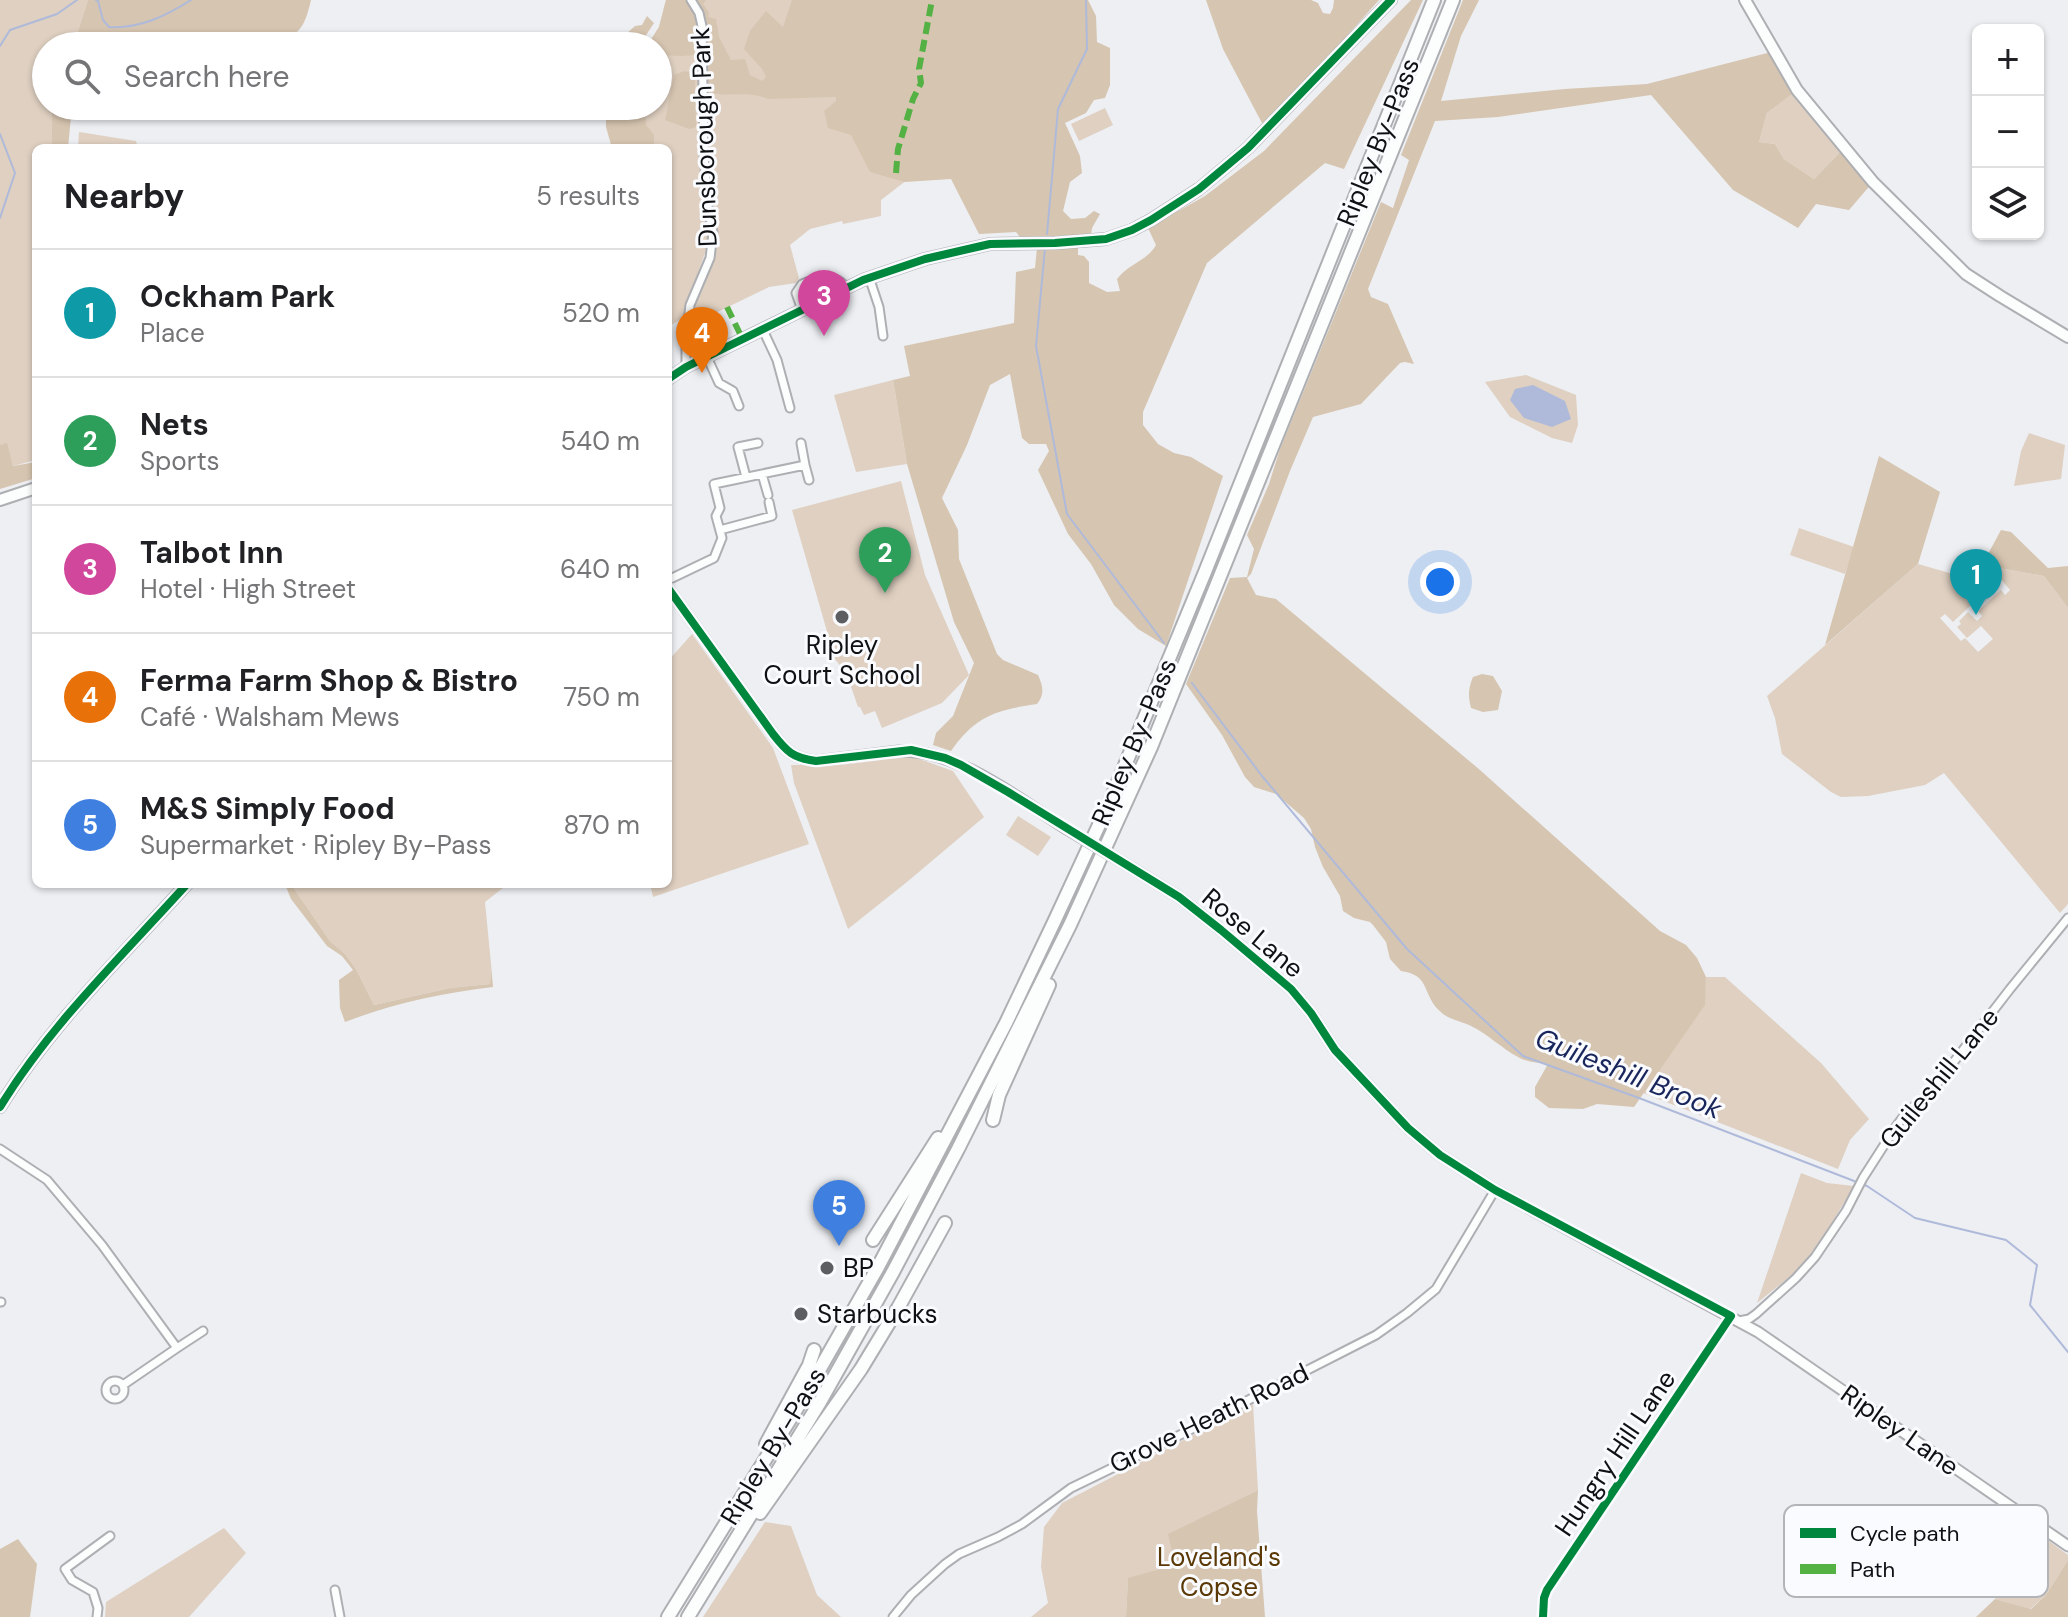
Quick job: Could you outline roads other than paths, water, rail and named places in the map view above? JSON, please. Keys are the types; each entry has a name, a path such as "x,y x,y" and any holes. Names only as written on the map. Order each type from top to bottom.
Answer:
{"highway":[{"name":"Ripley By-Pass","path":"668,1617 805,1395 878,1267 1006,1023 1111,799 1434,0"},
{"name":"Ripley By-Pass","path":"688,1617 820,1402 893,1272 966,1136 1070,925 1151,747 1453,0"},
{"path":"993,1120 999,1095 1042,1002 1070,925"},
{"path":"873,1240 920,1168 1006,1023"},
{"path":"696,1604 861,1369 945,1223"},
{"path":"683,1594 796,1389 814,1350"}],"main road":[{"path":"672,376 869,277 946,252 979,245 1092,241 1118,235 1151,220 1199,189 1256,140 1391,0"},
{"path":"1745,0 1797,90 1873,182 1966,274 2068,337"},
{"path":"0,500 32,489"},
{"path":"0,1107 53,1033 183,888"}],"street":[{"name":"Dunsborough Park","path":"686,367 690,305 710,258 713,233 704,154 701,19 691,0"},
{"path":"869,277 879,307 883,336"},
{"path":"802,310 796,293 802,284 831,278 841,281 846,288"},
{"path":"763,330 777,360 790,408"},
{"path":"707,357 719,383 733,391 739,406"},
{"path":"746,477 738,447 758,443"},
{"path":"801,443 809,480"},
{"path":"672,578 714,558 722,538 716,516 720,508 714,484 805,465"},
{"path":"720,530 772,516 762,474"},
{"name":"Rose Lane","path":"672,594 785,751 802,760 816,761 911,750 933,754 961,765 1179,897 1291,989 1335,1050 1408,1128 1440,1155 1495,1190 1735,1318"},
{"name":"Guileshill Lane","path":"1735,1318 1749,1319 1806,1269 1846,1211 1897,1125 1929,1094 2068,918"},
{"path":"0,1149 47,1180 102,1245 177,1348"},
{"name":"Grove Heath Road","path":"893,1617 911,1595 945,1564 959,1554 1022,1524 1071,1488 1376,1335 1396,1322 1436,1289 1495,1190"},
{"path":"1756,1314 1758,1332"},
{"name":"Ripley Lane","path":"1735,1318 2009,1505"},
{"name":"Hungry Hill Lane","path":"1543,1617 1547,1590 1735,1318"},
{"path":"123,1385 203,1331"},
{"name":"Ripley Lane","path":"2048,1532 2068,1546"},
{"path":"97,1617 98,1608 93,1592 72,1580 65,1569 110,1536"},
{"path":"335,1590 340,1617"}],"water":[{"path":"1533,385 1565,401 1571,419 1552,427 1524,418 1510,400 1515,389"}],"waterway":[{"path":"0,46 10,30 57,14 77,0"},
{"path":"96,0 109,27 131,26 152,20 191,0"},
{"name":"Guileshill Brook","path":"1047,234 1058,109 1087,49 1086,0"},
{"path":"0,134 15,173 0,218"},
{"name":"Guileshill Brook","path":"1045,248 1036,346 1067,514 1164,643"},
{"name":"Guileshill Brook","path":"1192,683 1262,776 1407,949 1523,1056 1867,1186 1915,1218 2006,1240 2037,1265 2030,1305 2068,1352"}],"place":[{"name":"Talbot Inn","path":"824,336"},
{"name":"Ferma Farm Shop & Bistro","path":"702,373"},
{"name":"Nets","path":"885,593"},
{"name":"Ockham Park","path":"1976,615"},
{"name":"Ripley Court School","path":"842,617"},
{"name":"M&S Simply Food","path":"839,1246"},
{"name":"BP","path":"827,1268"},
{"name":"Starbucks","path":"801,1314"}],"park label":[{"name":"Loveland's Copse","path":"1219,1572"}]}
